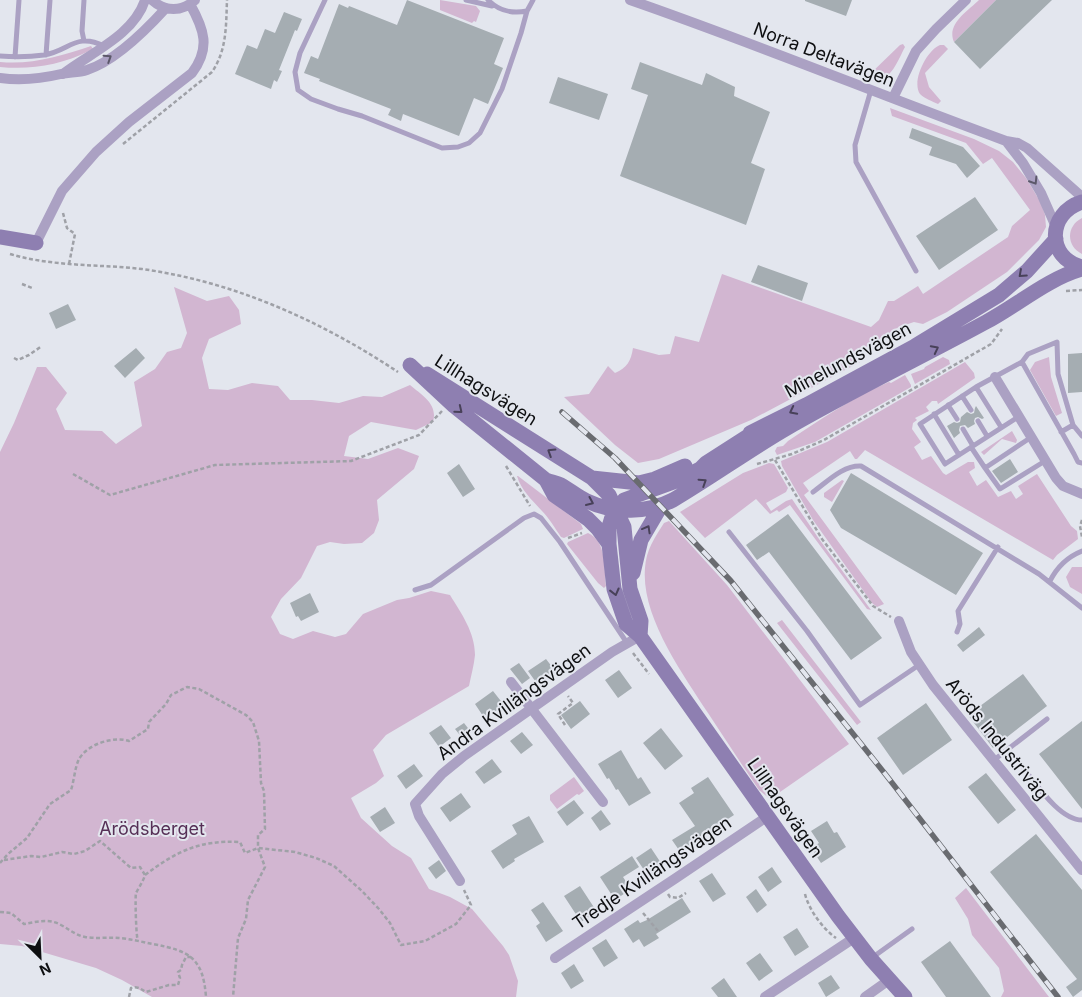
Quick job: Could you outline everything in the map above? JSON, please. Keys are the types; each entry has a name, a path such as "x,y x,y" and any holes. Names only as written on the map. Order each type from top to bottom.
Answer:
{"main road":[{"name":"Minelundsvägen","path":"639,482 655,479 674,471 759,429 915,346 999,295 1027,271 1056,233 1065,212 1082,202"},
{"name":"Minelundsvägen","path":"1056,233 1059,250 1066,259 1082,268"},
{"path":"0,236 36,243"},
{"name":"Minelundsvägen","path":"662,506 821,409 987,322 1052,282 1082,268"},
{"name":"Lillhagsvägen","path":"634,639 641,621 630,589 624,527 617,509 609,495 592,478 434,377 410,365 454,406 546,480 561,485 587,501 600,506 617,509 639,510 662,506"},
{"path":"617,509 630,496 662,488 700,469 706,463 759,429"},
{"name":"Lillhagsvägen","path":"592,478 639,482"},
{"name":"Lillhagsvägen","path":"546,480 554,495 588,519 609,544"},
{"name":"Lillhagsvägen","path":"630,589 641,540 662,506"},
{"name":"Lillhagsvägen","path":"617,509 609,527 614,590 626,624 634,639 768,816 854,938 870,959 905,997"}],"street":[{"path":"63,74 81,60 105,47 126,29 142,8 144,0"},
{"path":"36,243 62,191 96,152 129,122 192,73 198,65 205,41 204,32 192,2 178,9 166,8 152,0"},
{"name":"Norra Deltavägen","path":"630,0 1006,141 1018,143 1027,148 1082,197"},
{"path":"893,98 916,51 966,0"},
{"path":"0,78 32,80 90,69 110,58 166,8"},
{"path":"1006,141 1023,163 1041,193 1056,233"},
{"path":"994,378 1056,478 1063,486 1082,494"},
{"name":"Aröds Industriväg","path":"899,621 911,652 932,685 1082,870"},
{"name":"Andra Kvillängsvägen","path":"460,881 418,816 415,804 442,774 464,756 561,686 634,639"},
{"path":"511,682 603,802"},
{"name":"Tredje Kvillängsvägen","path":"555,958 768,816"},
{"path":"765,997 854,938"},
{"path":"865,997 889,980"}],"lane":[{"path":"14,57 19,0"},
{"path":"46,55 50,0"},
{"path":"84,0 82,30 84,41"},
{"path":"325,0 300,53 295,72 298,90 338,109 369,119 442,148 458,147 469,143 480,133 502,89 527,11 534,0"},
{"path":"466,0 515,13 527,11"},
{"path":"488,0 494,6"},
{"path":"0,56 46,55 84,41 95,42 105,47"},
{"path":"871,90 855,145 856,162 916,271"},
{"path":"1018,417 945,464 920,424 976,387 1022,362 1028,354 1057,342 1058,374 1074,424 1082,436"},
{"path":"1022,362 1078,462 1082,464"},
{"path":"976,387 1001,427"},
{"path":"962,396 971,410"},
{"path":"948,405 957,420"},
{"path":"934,414 959,455"},
{"path":"978,421 987,436"},
{"path":"1061,432 1074,424"},
{"path":"963,429 985,468 1000,489 1045,461"},
{"path":"985,468 1030,438"},
{"path":"813,492 846,468 861,466 1050,581 1082,608"},
{"path":"415,590 431,585 524,518 534,514 540,518 560,542 634,639"},
{"path":"729,532 807,631 860,705 919,665"},
{"path":"957,632 960,624 958,611 998,548"},
{"path":"1050,581 1056,570 1064,562 1082,551"},
{"path":"994,760 1047,719"},
{"path":"1024,770 1058,809 1075,820 1082,820"},
{"path":"870,959 912,929"}],"path":[{"path":"121,146 212,72 218,63 224,47 227,0"},
{"path":"64,209 64,219 68,228 75,234 68,264"},
{"path":"5,253 42,262 142,270 199,280 230,289 279,307 308,321 359,347 404,376"},
{"path":"22,284 32,288"},
{"path":"1061,292 1082,290"},
{"path":"754,465 792,454 824,440 991,344 1003,328"},
{"path":"14,358 18,360 23,358 42,346"},
{"path":"73,474 110,495 215,465 351,461 419,435 445,408"},
{"path":"774,460 822,539 873,606 899,621"},
{"path":"502,462 534,514"},
{"path":"1082,520 1080,526 1082,537"},
{"path":"561,686 573,703 558,714 566,725"},
{"path":"1,862 27,838 50,804 71,790 79,759 88,750 106,741 122,738 129,741 148,729 149,722 166,704 171,695 187,688 199,689 246,715 254,722 259,741 261,783 264,792 265,829 258,835 258,848 265,867 248,900 246,919 238,938 233,997"},
{"path":"1,862 31,856 41,857 62,852 74,854 85,852 100,841 131,868 140,867 145,875"},
{"path":"138,941 136,936 136,894 142,885 145,875 169,857 202,843 240,842 245,853 258,848 295,852 334,866 379,909 390,923 401,944 426,941 456,924 471,905 460,881"},
{"path":"637,904 658,931"},
{"path":"0,912 11,913 24,924 48,921 61,924 71,932 86,937 121,938 138,941 169,948 191,957 201,969 206,997"},
{"path":"129,997 132,987 137,987 146,992 169,985 178,985 180,978 178,972 182,970 182,964 186,957 191,957"}],"green space":[{"path":"440,0 476,6 480,11 476,22 472,23 440,10"},
{"path":"979,0 996,0 954,42 952,35 955,24"},
{"path":"903,44 905,47 888,76 876,81 869,80 868,76"},
{"path":"940,45 944,45 948,49 925,73 929,87 941,101 938,104 920,94 918,82 919,74 926,59"},
{"path":"91,46 93,49 57,63 23,68 0,67 0,62 35,61"},
{"path":"890,108 974,139 999,151 1013,162 1026,178 1041,203 1046,227 1039,240 1007,272 947,312 923,324 914,322 899,327 868,345 863,351 862,361 751,420 659,459 638,463 615,445 564,397 589,394 608,366 615,373 623,369 630,360 633,348 659,355 670,354 675,336 699,342 722,274 871,327 879,320 888,301 894,301 918,286 923,294 1008,237 1012,226 1030,210 992,158 983,164 966,143 892,116"},
{"path":"1082,218 1082,254 1073,246 1070,236 1073,226"},
{"name":"Arödsberget","path":"174,287 207,301 229,296 239,310 241,324 209,339 202,358 209,389 228,390 252,383 278,386 290,400 339,403 363,396 382,397 410,385 431,405 434,416 433,422 416,430 371,422 349,436 344,456 368,459 398,448 419,456 414,469 377,500 379,520 374,533 362,543 344,544 330,542 317,546 301,578 281,599 271,617 280,634 293,639 313,631 335,637 346,634 363,614 397,600 431,591 450,595 467,623 473,638 475,659 469,686 386,735 373,750 384,776 351,798 361,818 392,846 411,858 429,889 450,897 472,909 503,946 509,955 518,981 516,997 152,997 96,968 22,946 0,944 0,452 37,367 46,367 67,393 56,409 65,430 102,431 116,444 142,426 134,382 155,369 167,352 181,348 187,333"},
{"path":"943,357 949,360 950,364 915,384 911,374 924,369"},
{"path":"1049,357 1051,377 1062,413 1056,416 1030,370 1035,362"},
{"path":"965,362 974,373 975,378 938,404 937,401 932,401 926,407 929,411 915,418 917,420 913,423 912,429 921,442 914,447 922,460 931,456 946,475 968,462 974,462 975,468 969,472 977,486 986,480 998,497 1011,491 1016,499 1023,494 1018,486 1037,474 1071,526 1077,531 1078,539 1053,560 865,450 857,459 855,459 850,451 803,483 809,491 804,495 884,604 877,607 872,603 813,520 782,466 781,461 827,442"},
{"path":"905,375 911,387 815,442 777,455 775,451 777,447 783,446 837,409"},
{"path":"1012,431 1017,440 1016,443 1002,439 984,455 981,452"},
{"path":"769,463 774,464 788,488 786,492 766,503 771,511 792,499 871,610 867,609 790,505 779,512 777,510 770,514 756,499 705,538 680,512 743,473"},
{"path":"517,476 581,524 583,529 564,538 561,537 524,490"},
{"path":"842,480 844,481 832,502 824,497 824,493"},
{"path":"669,521 727,585 849,744 770,799 759,790 676,663 657,625 650,606 646,587 646,561 654,539 664,523"},
{"path":"588,533 599,542 602,549 606,586 604,588 567,544"},
{"path":"1072,567 1082,567 1082,594 1070,587 1066,577"},
{"path":"782,620 861,722 857,725 777,623"},
{"path":"574,777 584,791 557,809 550,800 550,795"},
{"path":"966,888 1049,997 1001,997 1004,991 999,968 972,935 968,919 955,898"}],"building":[{"path":"407,0 504,38 494,64 503,68 488,104 474,98 459,136 403,114 401,121 388,115 391,109 319,81 320,79 304,73 311,56 318,59 339,4 348,8 349,6 397,25"},
{"path":"805,0 852,0 846,16"},
{"path":"996,0 1052,0 980,69 954,42"},
{"path":"284,12 302,19 297,31 295,30 279,70 282,71 277,82 274,80 271,89 235,74 247,45 257,49 265,29 275,33"},
{"path":"640,62 702,85 706,73 735,87 734,96 770,112 751,163 765,169 746,225 620,176 648,95 631,89"},
{"path":"558,77 608,94 599,120 549,103"},
{"path":"912,128 963,147 980,166 967,178 956,164 929,155 932,147 909,138"},
{"path":"975,197 998,230 939,270 916,236"},
{"path":"758,265 808,283 802,301 751,282"},
{"path":"68,304 76,320 56,329 49,313"},
{"path":"136,348 145,358 125,378 114,366"},
{"path":"1082,353 1082,392 1068,393 1068,354"},
{"path":"976,406 984,418 975,418 975,424 968,428 965,425 960,426 960,433 954,438 947,426 954,422 960,422 961,417 967,412 974,413"},
{"path":"1010,459 1018,472 1001,483 992,471"},
{"path":"459,464 475,489 463,497 447,473"},
{"path":"851,473 983,553 956,595 841,528 830,510"},
{"path":"788,514 882,638 851,660 769,552 757,560 746,545"},
{"path":"310,593 319,612 301,621 298,616 296,617 290,603"},
{"path":"979,627 985,635 963,652 957,645"},
{"path":"546,659 556,672 538,685 528,671"},
{"path":"519,663 530,678 522,684 510,669"},
{"path":"619,670 632,688 618,698 605,680"},
{"path":"1023,674 1047,706 993,748 968,715"},
{"path":"493,691 504,705 485,719 475,704"},
{"path":"580,701 590,714 571,729 561,715"},
{"path":"926,703 952,740 903,775 877,738"},
{"path":"1082,721 1082,809 1039,754"},
{"path":"464,723 471,732 463,739 455,729"},
{"path":"441,725 451,738 439,747 429,733"},
{"path":"661,728 683,756 665,770 643,743"},
{"path":"522,732 533,745 521,754 510,741"},
{"path":"621,750 638,779 641,777 651,793 629,806 618,789 616,790 609,778 607,779 598,764"},
{"path":"492,759 502,772 484,784 475,772"},
{"path":"414,764 423,776 406,789 397,776"},
{"path":"986,773 1016,810 998,824 968,787"},
{"path":"708,777 734,815 692,842 694,845 681,853 672,840 695,826 679,803 694,793 691,788"},
{"path":"461,793 471,807 450,822 440,808"},
{"path":"574,800 584,813 567,826 557,812"},
{"path":"385,807 395,823 380,832 370,817"},
{"path":"601,810 611,824 600,831 591,818"},
{"path":"529,816 544,842 514,859 515,861 503,869 491,851 517,834 512,825"},
{"path":"827,821 834,833 837,832 846,847 821,863 811,848 819,843 811,831"},
{"path":"1036,834 1082,890 1082,990 1073,997 1066,987 1077,979 990,872"},
{"path":"651,848 663,866 648,876 636,858"},
{"path":"632,856 639,867 623,877 631,889 615,900 600,877"},
{"path":"439,860 446,871 436,879 428,868"},
{"path":"772,867 782,882 768,892 758,877"},
{"path":"712,873 726,894 713,902 699,881"},
{"path":"580,886 597,912 581,922 564,896"},
{"path":"756,889 767,905 757,913 746,897"},
{"path":"682,898 691,912 656,934 659,938 644,947 639,939 633,943 624,929 638,920 640,923 647,920"},
{"path":"543,902 563,931 546,942 536,926 540,923 531,910"},
{"path":"797,928 809,947 795,956 783,937"},
{"path":"606,939 618,958 604,967 592,948"},
{"path":"950,941 991,997 946,997 921,962"},
{"path":"760,953 773,971 759,981 746,963"},
{"path":"574,964 584,981 571,989 561,973"},
{"path":"831,975 840,988 826,997 818,983"},
{"path":"724,978 737,997 718,997 711,988"}],"railway":[{"path":"562,412 615,458 731,581 886,775 1058,997"}]}
